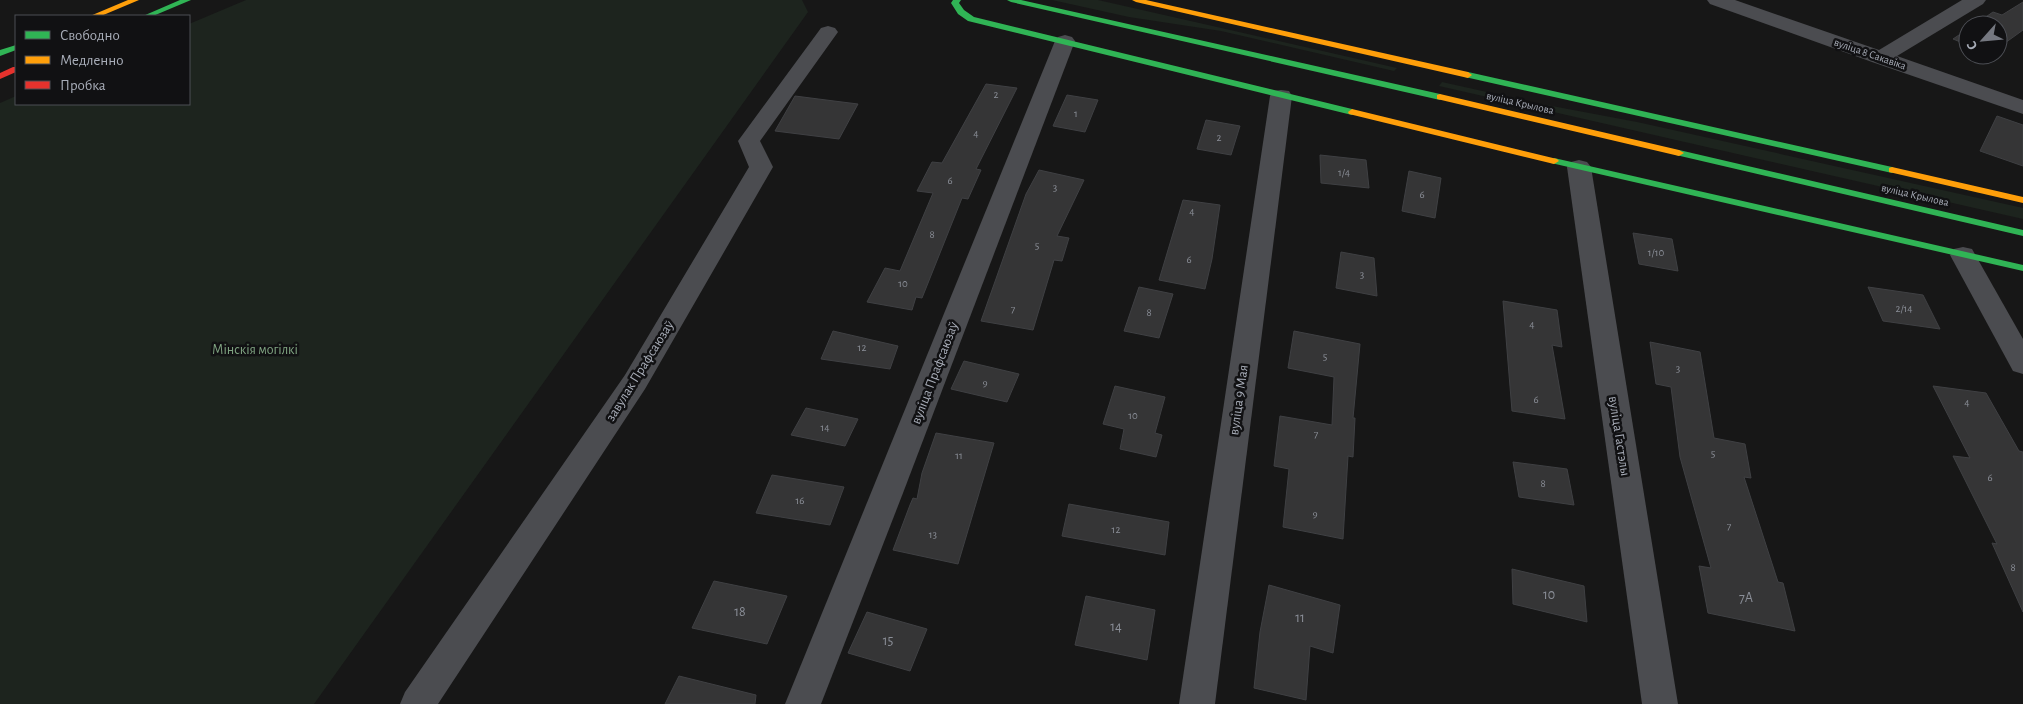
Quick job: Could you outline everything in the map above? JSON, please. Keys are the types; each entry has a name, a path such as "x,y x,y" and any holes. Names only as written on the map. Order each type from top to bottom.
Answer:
{"main road":[{"path":"97,15 135,0"},
{"path":"150,15 187,0"},
{"path":"957,0 955,3 961,12 971,19 1579,167 2023,268"},
{"name":"вуліца Крылова","path":"1011,0 1417,77 2023,200"},
{"name":"вуліца Крылова","path":"1136,0 1417,77 2023,233"},
{"path":"0,53 15,47"},
{"path":"0,76 15,69"}],"street":[{"name":"вуліца 8 Сакавіка","path":"1717,0 2023,107"},
{"path":"1879,58 1976,0"},
{"name":"завулак Прафсаюзаў","path":"418,704 635,382 761,167 749,141 828,32"},
{"name":"вуліца Прафсаюзаў","path":"803,704 892,484 1066,41"},
{"name":"вуліца 9 Мая","path":"1197,704 1281,96"},
{"name":"вуліца Гастэлы","path":"1579,167 1660,704"},
{"path":"1963,255 2023,364"}],"green space":[{"name":"Мінскія могілкі","path":"246,0 802,0 808,12 314,704 0,704 0,103 15,96 15,105 190,105 190,24"},
{"path":"1052,0 1098,0 1397,68 1394,71 1221,31 1129,17"},
{"path":"1442,82 1536,103 1637,122 2023,208 2023,219 1439,86"}],"building":[{"path":"2023,2 2023,30 2008,41 2008,15 2002,15"},
{"path":"1993,12 2002,15 1989,15"},
{"path":"986,84 1017,88 976,169 981,170 968,199 962,198 922,298 916,297 912,310 867,302 885,268 900,271 933,193 917,191 932,162 942,163"},
{"path":"1067,95 1098,100 1085,132 1053,126"},
{"path":"795,96 858,104 839,139 775,131"},
{"path":"1997,116 2023,125 2023,166 1980,151"},
{"path":"1206,120 1240,126 1231,155 1197,149"},
{"path":"1320,155 1366,160 1369,188 1321,183"},
{"path":"1039,170 1084,180 1057,236 1069,238 1062,261 1054,260 1033,330 981,321 1026,194"},
{"path":"1409,171 1441,178 1435,218 1402,211"},
{"path":"1183,200 1220,205 1212,259 1205,289 1159,280"},
{"path":"1633,233 1672,239 1678,271 1639,264"},
{"path":"1341,252 1374,258 1377,296 1336,288"},
{"path":"1139,287 1173,294 1159,338 1124,331"},
{"path":"1868,287 1923,295 1940,329 1883,321"},
{"path":"1503,301 1557,310 1562,347 1552,345 1565,419 1512,411"},
{"path":"833,331 898,346 890,369 821,359"},
{"path":"1294,331 1360,344 1353,418 1355,418 1353,457 1348,456 1343,539 1283,527 1289,469 1274,466 1280,416 1332,425 1334,377 1288,368"},
{"path":"1650,342 1700,352 1714,438 1745,444 1751,478 1744,477 1778,582 1783,583 1795,631 1708,613 1699,566 1711,568 1680,457 1671,387 1656,384"},
{"path":"964,361 1019,374 1007,402 951,389"},
{"path":"1115,386 1165,397 1155,433 1162,435 1156,457 1120,449 1124,429 1103,424"},
{"path":"1933,386 1986,393 2019,451 2023,452 2023,612 1992,543 1997,544 1953,456 1970,458"},
{"path":"806,408 858,419 845,446 791,435"},
{"path":"936,433 994,443 958,564 893,550 913,498 917,499 922,473"},
{"path":"1513,462 1567,469 1574,505 1519,497"},
{"path":"772,475 844,487 830,525 756,513"},
{"path":"1069,504 1169,522 1165,555 1062,536"},
{"path":"1512,569 1584,586 1587,622 1513,604"},
{"path":"714,581 787,596 767,644 692,628"},
{"path":"1269,585 1340,605 1333,653 1310,646 1306,700 1254,688 1260,632"},
{"path":"1086,596 1155,610 1147,660 1075,645"},
{"path":"867,612 927,629 910,671 848,653"},
{"path":"679,676 756,695 755,704 665,704"}],"traffic: fast":[{"path":"150,15 187,0"},
{"path":"957,0 955,3 961,12 971,19 1352,112"},
{"path":"1011,0 1440,97"},
{"path":"0,53 15,47"},
{"path":"1468,75 1892,170"},
{"path":"1679,153 2023,233"},
{"path":"1554,161 2023,268"}],"traffic: slow":[{"path":"97,15 135,0"},
{"path":"1136,0 1468,75"},
{"path":"1440,97 1679,153"},
{"path":"1352,112 1554,161"},
{"path":"1892,170 2023,200"}],"traffic: jam":[{"path":"0,76 15,69"}]}
